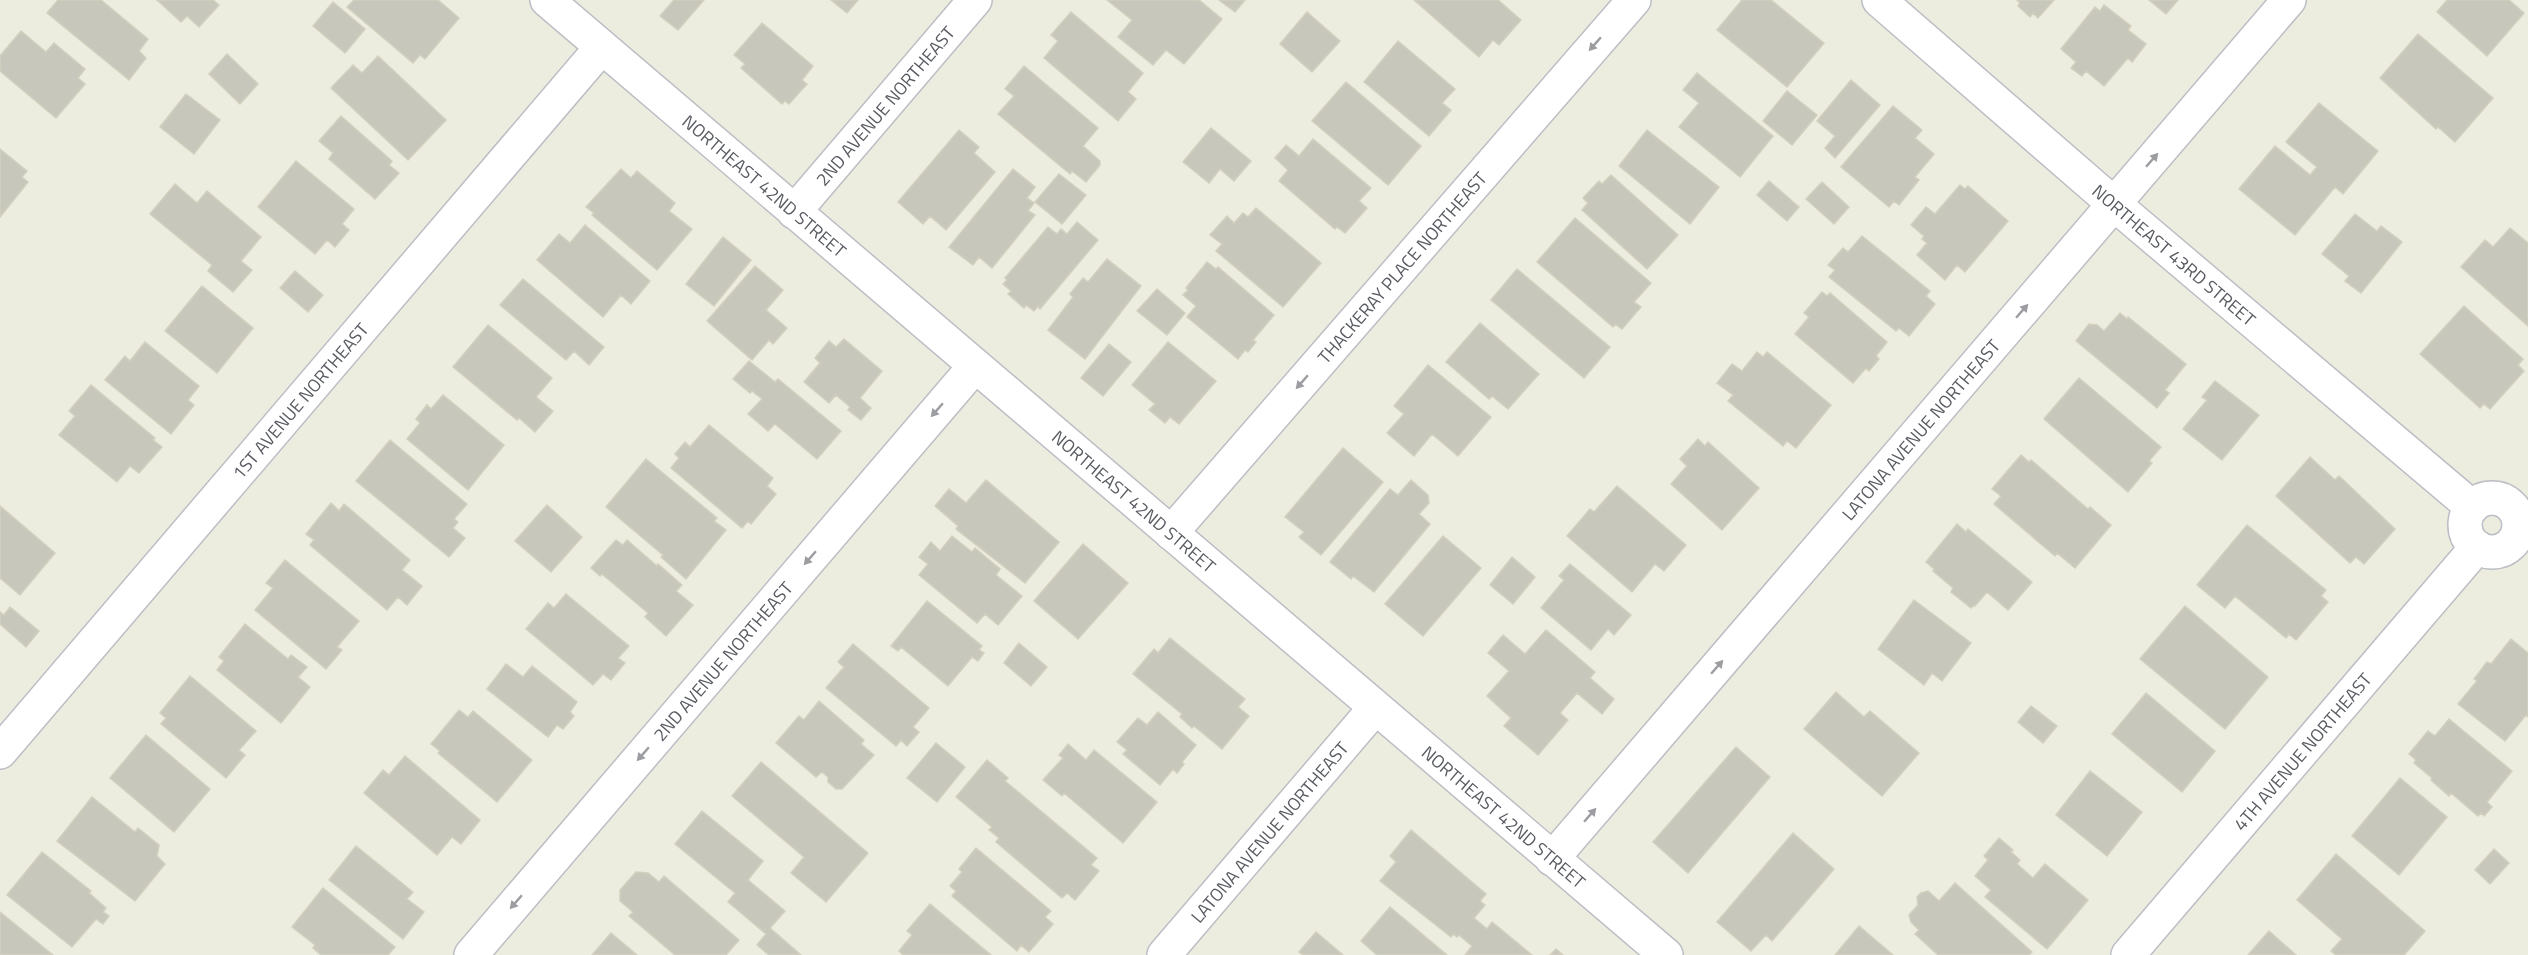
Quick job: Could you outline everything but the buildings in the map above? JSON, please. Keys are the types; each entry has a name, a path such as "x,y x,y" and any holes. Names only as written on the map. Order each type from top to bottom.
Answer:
{"street":[{"name":"NORTHEAST 42ND STREET","path":"547,0 1666,955"},
{"name":"2ND AVENUE NORTHEAST","path":"794,212 975,0"},
{"name":"THACKERAY PLACE NORTHEAST","path":"1171,533 1634,0"},
{"name":"NORTHEAST 43RD STREET","path":"1879,0 2114,204 2472,507"},
{"name":"LATONA AVENUE NORTHEAST","path":"1552,859 2289,0"},
{"name":"1ST AVENUE NORTHEAST","path":"0,752 601,48"},
{"name":"2ND AVENUE NORTHEAST","path":"471,955 975,366"},
{"path":"2520,497 2518,519 2521,547 2486,552 2471,542 2465,527 2466,518 2472,507 2491,498 2520,497"},
{"name":"4TH AVENUE NORTHEAST","path":"2128,955 2477,547"},
{"name":"LATONA AVENUE NORTHEAST","path":"1164,955 1375,708"}]}
